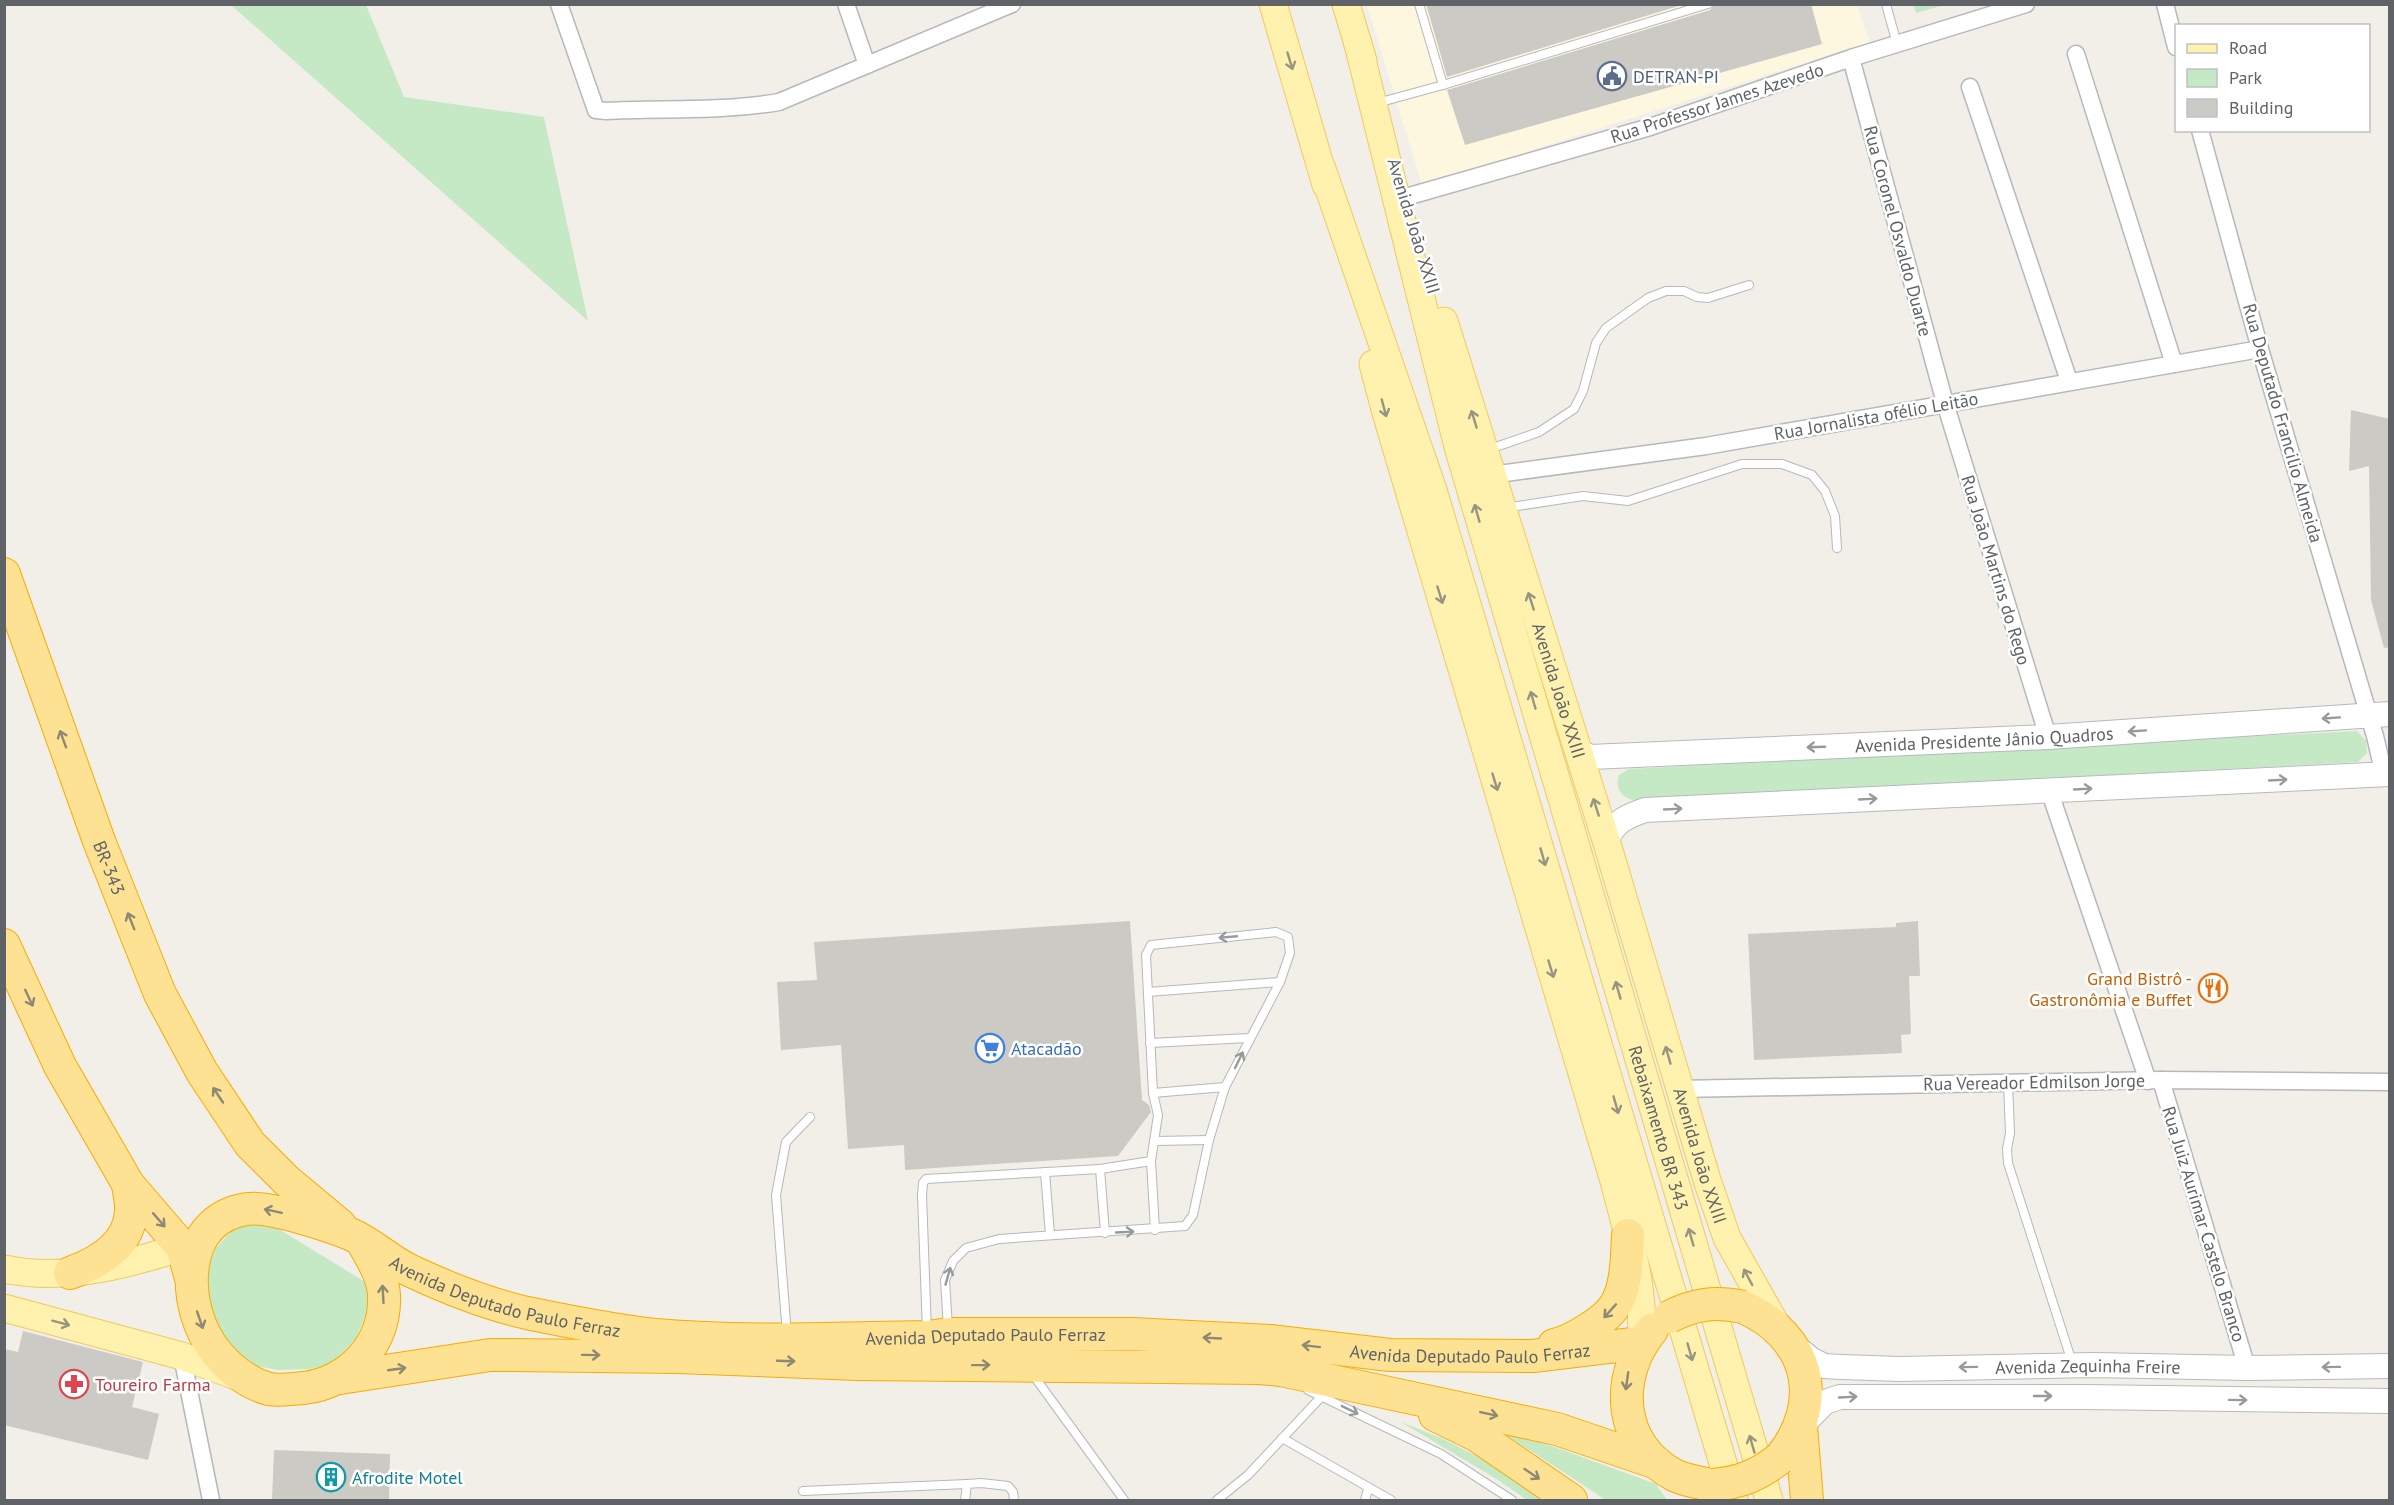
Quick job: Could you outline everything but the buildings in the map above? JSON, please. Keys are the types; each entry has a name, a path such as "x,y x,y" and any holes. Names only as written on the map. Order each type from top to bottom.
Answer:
{"highway":[{"name":"BR-343","path":"4,574 99,841 160,994 202,1072 250,1144"},
{"path":"4,945 60,1066 128,1184 190,1244 194,1299 204,1331 216,1352 242,1378 265,1388 289,1390 314,1386 339,1378 362,1360 376,1338 382,1318 384,1296 382,1278 356,1237"},
{"name":"Avenida Deputado Paulo Ferraz","path":"250,1144 285,1180 356,1237 408,1270 488,1301 525,1312 651,1335 787,1338 1132,1334 1270,1341 1390,1355 1533,1356 1641,1343"},
{"path":"70,1273 91,1266 109,1254 124,1234 131,1213 128,1184"},
{"name":"Avenida Deputado Paulo Ferraz","path":"190,1244 214,1224 250,1208 279,1212 356,1237"},
{"path":"1390,1355 1531,1349 1561,1343 1588,1330 1616,1305 1627,1266 1628,1235"},
{"path":"1724,1303 1743,1307 1758,1314 1785,1336 1803,1370 1806,1398 1800,1426 1792,1443 1766,1470 1749,1479 1731,1484 1693,1485 1640,1443 1629,1419 1626,1393 1629,1367 1641,1343 1653,1328 1686,1308 1724,1303"},
{"name":"Avenida Deputado Paulo Ferraz","path":"339,1378 484,1356 512,1354 858,1364 1259,1368 1281,1370 1557,1429 1693,1485"},
{"path":"1391,1394 1476,1435 1571,1500"},
{"path":"1800,1426 1807,1500"}],"main road":[{"path":"1273,4 1322,169 1386,413 1614,1180 1638,1284 1643,1319 1641,1343"},
{"name":"Avenida João XXIII","path":"1346,4 1606,840 1678,1089 1707,1180 1727,1238 1785,1336"},
{"name":"Avenida João XXIII","path":"1358,44 1458,447 1549,756"},
{"name":"Rebaixamento BR 343","path":"1322,169 1433,490 1527,801 1693,1485"},
{"name":"Rebaixamento BR 343","path":"1549,756 1769,1500"},
{"path":"4,1269 18,1272 70,1273 140,1260 190,1244"},
{"path":"4,1308 182,1356 242,1378"}],"street":[{"path":"559,4 596,110 698,110 750,107 779,102 1012,4"},
{"path":"846,4 867,65"},
{"name":"Rua Professor James Azevedo","path":"1406,197 1650,127 1851,58 2026,4"},
{"path":"2165,4 2175,43"},
{"path":"2076,54 2174,364"},
{"name":"Rua Coronel Osvaldo Duarte","path":"1851,58 1945,403"},
{"path":"1970,87 2069,381"},
{"name":"Rua Deputado Francilio Almeida","path":"2201,132 2260,349 2379,715 2387,774"},
{"name":"Rua Jornalista ofélio Leitão","path":"1488,463 1706,446 2260,349"},
{"name":"Rua João Martins do Rego","path":"1945,403 2048,737"},
{"name":"Avenida Presidente Jânio Quadros","path":"1578,751 1590,757 2048,737 2379,715"},
{"path":"1606,840 1613,828 1626,816 1645,810 2387,774"},
{"name":"Rua Juiz Aurimar Castelo Branco","path":"2049,790 2155,1080 2247,1368"},
{"name":"Rua Vereador Edmilson Jorge","path":"1678,1089 2155,1080 2390,1082"},
{"name":"Avenida Zequinha Freire","path":"1785,1336 1812,1360 1824,1366 1833,1367 1900,1369 2083,1365 2247,1368 2390,1366"},
{"path":"182,1356 211,1500"},
{"path":"2083,1365 2086,1370 2081,1389 2085,1397"},
{"name":"Avenida Zequinha Freire","path":"1800,1426 1825,1402 1840,1397 2390,1401"}],"lane":[{"path":"1419,4 1443,85"},
{"path":"1376,103 1443,85 1708,4"},
{"path":"1886,4 1897,44"},
{"path":"1488,463 1574,409 1583,391 1596,343 1606,328 1648,298 1666,291 1684,291 1697,297 1708,298 1749,285"},
{"path":"1502,509 1583,496 1628,501 1742,464 1782,464 1812,475 1825,491 1835,516 1837,549"},
{"path":"938,1335 945,1280 953,1262 966,1248 999,1239 1155,1230 1185,1226 1193,1215 1209,1140 1225,1087 1280,982 1290,953 1287,937 1276,933 1264,933 1151,945 1146,955 1153,1093 1158,1115 1151,1161 1155,1230"},
{"path":"1148,992 1280,982"},
{"path":"1150,1043 1249,1038"},
{"path":"2008,1082 2010,1133 2007,1149 2008,1163 2083,1365"},
{"path":"1153,1093 1225,1087"},
{"path":"787,1338 776,1195 786,1142 810,1117"},
{"path":"1155,1141 1209,1140"},
{"path":"938,1335 922,1194 926,1179 1100,1169 1151,1161"},
{"path":"1100,1169 1105,1233"},
{"path":"1045,1172 1050,1235"},
{"path":"1025,1365 1117,1496 1124,1500"},
{"name":"Avenida Deputado Paulo Ferraz","path":"1259,1368 1290,1382"},
{"path":"1301,1386 1441,1454 1512,1500"},
{"path":"1217,1500 1248,1475 1322,1396"},
{"path":"1282,1438 1368,1489 1391,1500"},
{"path":"803,1491 981,1483 1008,1486 1013,1491 1014,1500"},
{"path":"965,1500 967,1484"},
{"path":"1365,1500 1368,1489"}],"shaded area":[{"path":"1367,5 1857,5 1870,42 1422,185"}],"green space":[{"path":"1913,4 1944,4 1944,5 1916,13"},
{"path":"231,5 366,5 404,97 544,117 588,321"},
{"path":"2357,731 2366,741 2367,753 2358,762 1632,800 1624,796 1618,788 1619,775 1629,769"},
{"path":"250,1218 272,1225 367,1283 370,1305 356,1338 337,1358 325,1366 278,1370 257,1366 235,1356 207,1314 206,1287 209,1262 217,1247 234,1228"},
{"path":"1401,1422 1441,1438 1498,1467 1546,1500 1527,1500 1495,1478"},
{"path":"1488,1423 1656,1484 1667,1500 1606,1500"}],"place":[{"name":"DETRAN-PI","path":"1612,76"},
{"name":"Grand Bistrô - Gastronômia e Buffet","path":"2213,988"},
{"name":"Atacadão","path":"990,1048"},
{"name":"Toureiro Farma","path":"74,1384"},
{"name":"Afrodite Motel","path":"331,1477"}]}
